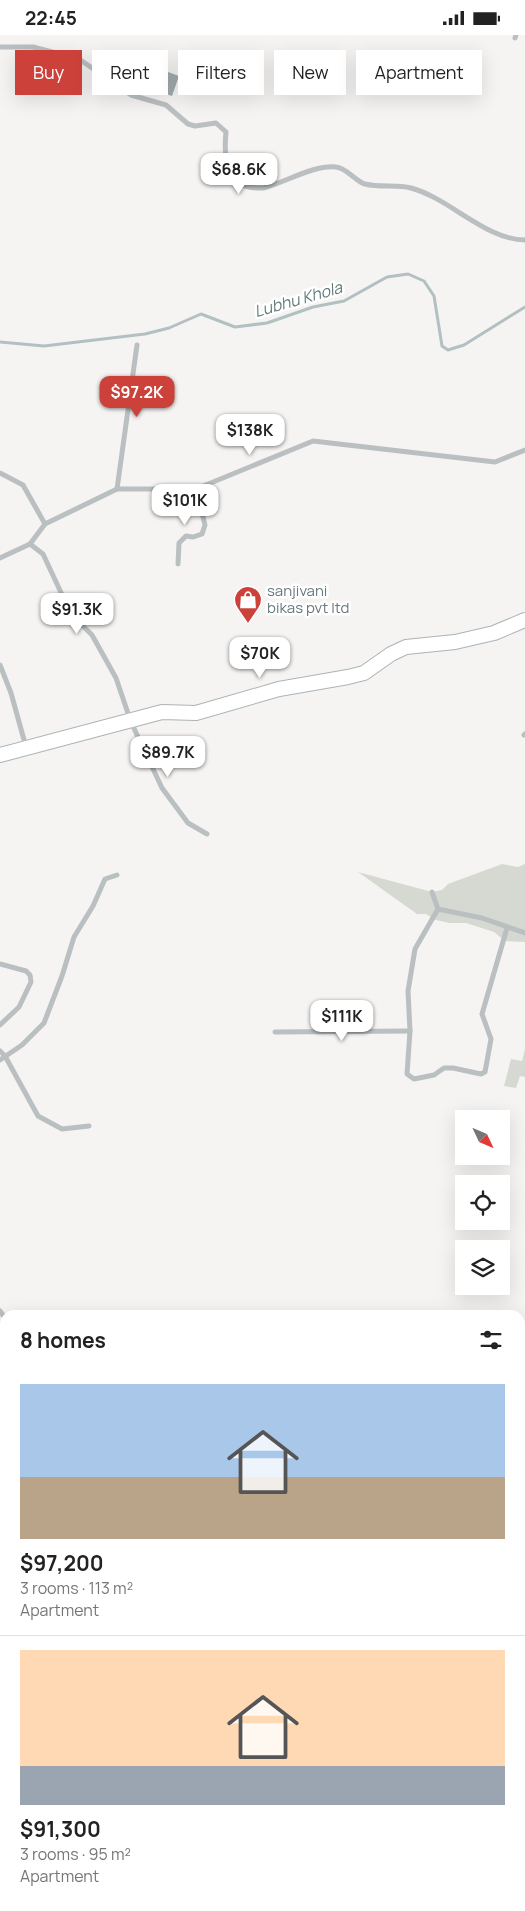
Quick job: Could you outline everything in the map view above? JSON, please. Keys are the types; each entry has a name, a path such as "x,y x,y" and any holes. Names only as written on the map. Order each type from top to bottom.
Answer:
{"main road":[{"path":"0,755 131,722 162,712 196,713 279,689 364,673 391,654 406,647 462,640 494,633 525,620"}],"street":[{"path":"0,47 33,47 79,59 131,95 166,105 188,124 195,126 216,123 222,126 226,132 225,145 229,173 232,179 242,185 253,189 263,188 320,168 336,167 364,184 410,187 438,199 491,230 517,240 525,240"},
{"path":"117,489 137,345"},
{"path":"0,558 30,544 45,524 117,489 196,489 313,441 495,462 525,450"},
{"path":"0,473 23,485 45,524"},
{"path":"178,563 179,543 186,536 193,537 202,534 205,525 196,489"},
{"path":"30,544 42,554 71,614 92,635 100,648 116,678 131,722 162,788 188,823 207,835"},
{"path":"0,665 11,693 27,748"},
{"path":"2,1058 22,1045 44,1023 62,976 74,937 93,906 105,879 117,875"},
{"path":"432,892 438,909 415,949 408,991 410,1031 407,1074 414,1079 434,1075 444,1068 481,1074 485,1072 491,1039 482,1014 507,928"},
{"path":"438,909 482,918 525,933"},
{"path":"0,964 26,971 30,975 31,982 19,1007 0,1025"},
{"path":"275,1032 410,1031"},
{"path":"0,1051 2,1058 38,1116 62,1129 89,1126"}],"shaded area":[{"path":"502,864 518,867 525,864 525,942 505,941 494,932 466,923 449,923 436,920 426,914 417,914 358,872 432,892 442,890 448,884"},
{"path":"525,1049 525,1077 520,1076 516,1088 504,1086 511,1059 522,1061"}],"building":[{"path":"168,72 178,76 172,96 168,95"}],"waterway":[{"name":"Lubhu Khola","path":"0,342 44,346 145,334 169,328 201,314 235,327 267,323 313,307 344,301 387,277 408,274 424,281 434,296 442,346 448,350 464,345 525,307"}],"place":[{"name":"sanjivani bikas pvt ltd","path":"248,624"}]}
